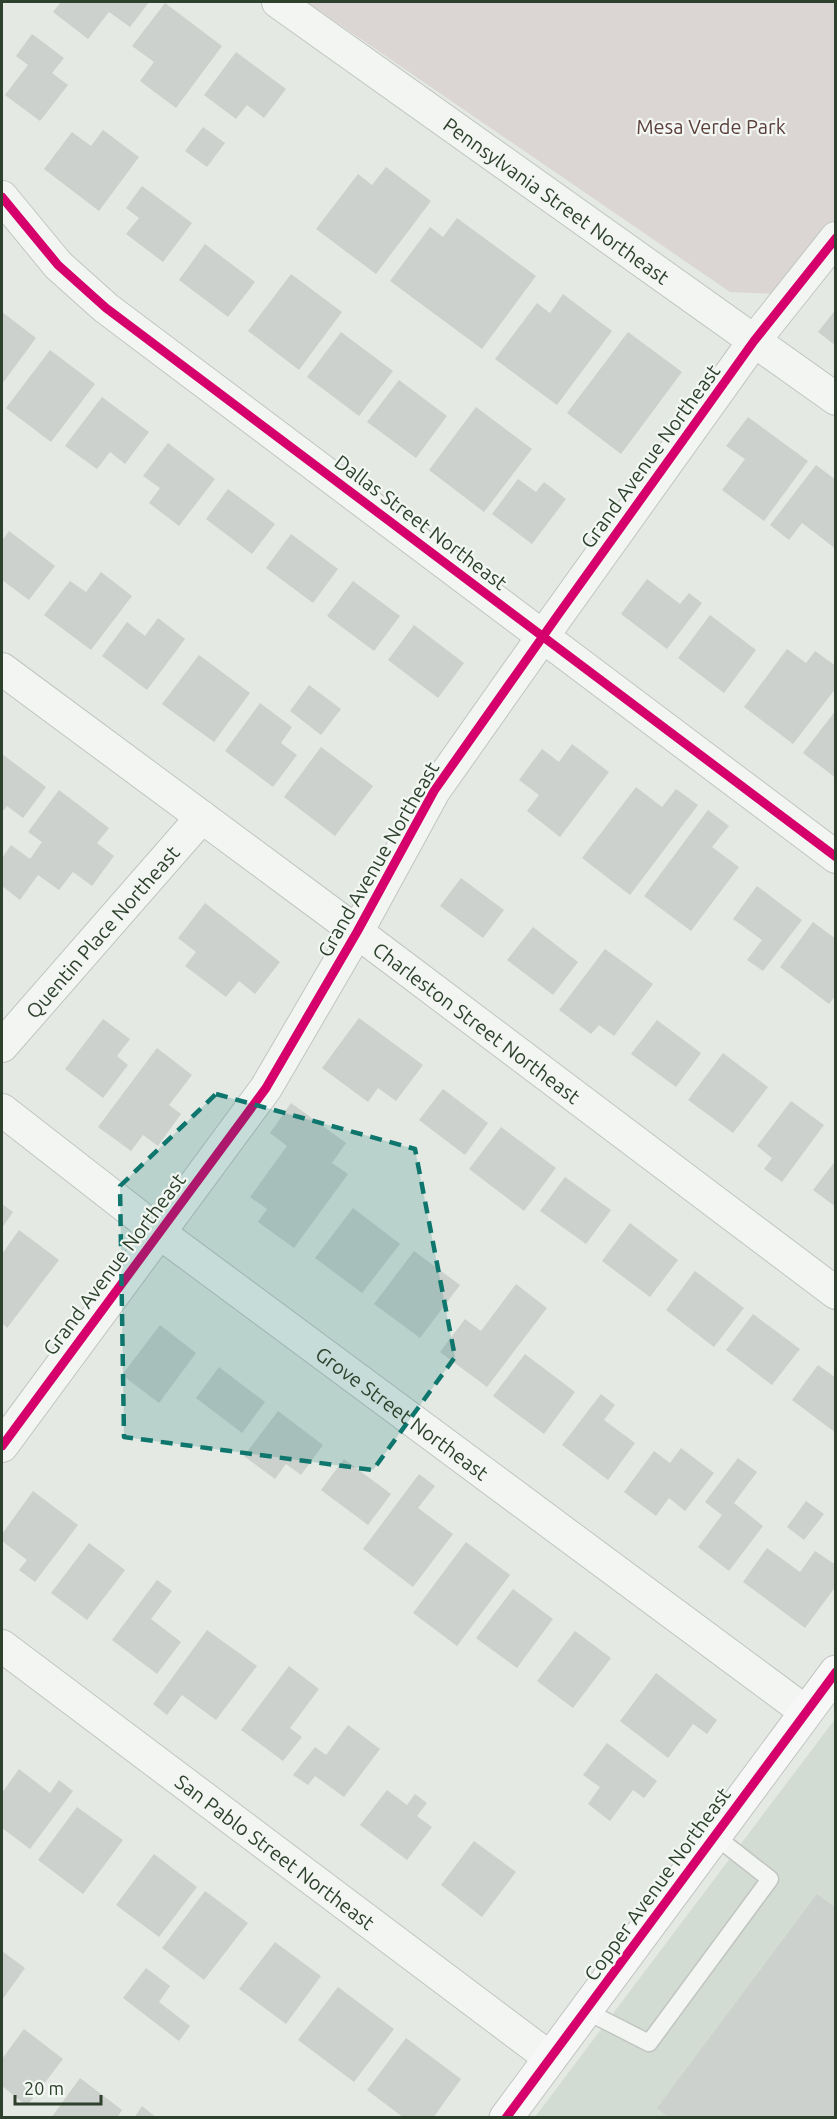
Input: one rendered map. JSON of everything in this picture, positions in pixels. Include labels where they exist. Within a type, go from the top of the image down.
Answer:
[{"type":"street","name":"Pennsylvania Street Northeast","points":[[278,2],[836,399]]},
{"type":"street","name":"Dallas Street Northeast","points":[[2,196],[58,265],[106,308],[836,857]]},
{"type":"street","name":"Grand Avenue Northeast","points":[[2,1446],[266,1088],[357,932],[434,791],[754,341],[836,238]]},
{"type":"street","name":"Charleston Street Northeast","points":[[2,669],[357,932],[836,1293]]},
{"type":"street","name":"Quentin Place Northeast","points":[[2,1046],[202,817]]},
{"type":"street","name":"Grove Street Northeast","points":[[2,1110],[160,1233],[806,1712]]},
{"type":"street","name":"San Pablo Street Northeast","points":[[2,1646],[550,2058]]},
{"type":"street","name":"Copper Avenue Northeast","points":[[506,2118],[836,1672]]},
{"type":"lane","points":[[586,2011],[649,2043],[770,1879],[715,1836]]},
{"type":"highlighted area","points":[[216,1094],[415,1149],[455,1357],[373,1470],[124,1437],[120,1186]]},
{"type":"shaded area","points":[[835,1719],[835,2117],[535,2117]]},
{"type":"green space","name":"Mesa Verde Park","points":[[307,2],[835,2],[835,220],[777,294],[730,292]]},
{"type":"building","points":[[61,2],[149,2],[130,27],[109,12],[88,39],[53,12]]},
{"type":"building","points":[[165,3],[222,46],[176,108],[140,81],[154,62],[132,46]]},
{"type":"building","points":[[32,34],[64,58],[52,73],[68,85],[40,121],[5,95],[28,65],[16,56]]},
{"type":"building","points":[[236,52],[286,89],[264,118],[247,105],[236,119],[204,95]]},
{"type":"building","points":[[203,127],[225,143],[207,167],[185,151]]},
{"type":"building","points":[[103,130],[139,157],[99,211],[44,169],[72,132],[91,146]]},
{"type":"building","points":[[386,167],[431,201],[376,274],[316,229],[358,174],[372,185]]},
{"type":"building","points":[[142,186],[192,223],[163,262],[126,234],[139,218],[126,208]]},
{"type":"building","points":[[457,218],[536,276],[482,349],[390,281],[430,227],[443,237]]},
{"type":"building","points":[[205,244],[255,282],[228,317],[179,280]]},
{"type":"building","points":[[291,274],[342,312],[299,370],[248,331]]},
{"type":"building","points":[[563,294],[612,331],[557,405],[495,359],[537,303],[550,313]]},
{"type":"building","points":[[836,309],[836,346],[818,332]]},
{"type":"building","points":[[2,312],[36,338],[2,384]]},
{"type":"building","points":[[341,332],[393,371],[359,416],[307,377]]},
{"type":"building","points":[[628,332],[682,372],[621,454],[567,413]]},
{"type":"building","points":[[50,350],[95,384],[51,442],[6,408]]},
{"type":"building","points":[[399,380],[447,416],[416,458],[367,422]]},
{"type":"building","points":[[102,397],[149,432],[125,464],[110,452],[97,469],[65,446]]},
{"type":"building","points":[[476,407],[532,449],[484,512],[429,470]]},
{"type":"building","points":[[748,417],[808,461],[764,521],[722,490],[745,459],[726,446]]},
{"type":"building","points":[[168,443],[215,479],[179,526],[149,503],[160,488],[143,476]]},
{"type":"building","points":[[816,465],[836,480],[836,549],[802,523],[789,540],[770,525]]},
{"type":"building","points":[[518,479],[536,492],[544,482],[566,499],[532,544],[492,514]]},
{"type":"building","points":[[228,489],[275,524],[252,554],[206,519]]},
{"type":"building","points":[[9,531],[55,566],[29,600],[2,580],[2,541]]},
{"type":"building","points":[[291,534],[338,569],[313,603],[266,568]]},
{"type":"building","points":[[101,572],[132,596],[91,650],[44,615],[70,581],[86,592]]},
{"type":"building","points":[[647,579],[680,604],[689,593],[702,603],[667,649],[621,614]]},
{"type":"building","points":[[353,581],[400,616],[374,651],[327,616]]},
{"type":"building","points":[[710,615],[756,650],[724,693],[678,658]]},
{"type":"building","points":[[158,618],[185,639],[147,690],[102,656],[127,622],[145,636]]},
{"type":"building","points":[[414,625],[464,663],[438,698],[388,660]]},
{"type":"building","points":[[787,649],[806,663],[815,651],[836,666],[836,688],[793,744],[744,707]]},
{"type":"building","points":[[199,655],[250,693],[214,742],[162,704]]},
{"type":"building","points":[[309,685],[341,709],[321,735],[290,711]]},
{"type":"building","points":[[260,703],[292,727],[281,743],[297,755],[273,787],[225,751]]},
{"type":"building","points":[[836,710],[836,778],[803,753]]},
{"type":"building","points":[[572,744],[609,772],[560,837],[527,811],[539,795],[519,780],[542,749],[559,762]]},
{"type":"building","points":[[321,747],[373,786],[335,836],[284,797]]},
{"type":"building","points":[[2,754],[46,787],[23,818],[7,806],[2,812]]},
{"type":"building","points":[[636,787],[662,807],[676,789],[698,805],[630,895],[582,858]]},
{"type":"building","points":[[59,790],[109,828],[97,843],[114,856],[92,886],[73,872],[59,890],[38,875],[20,900],[2,886],[2,858],[11,845],[30,859],[42,842],[28,832]]},
{"type":"building","points":[[708,810],[729,826],[712,847],[739,867],[691,931],[644,896]]},
{"type":"building","points":[[461,878],[504,910],[483,938],[440,906]]},
{"type":"building","points":[[757,886],[802,920],[763,971],[747,960],[762,940],[733,919]]},
{"type":"building","points":[[205,903],[280,962],[255,994],[239,981],[226,997],[185,966],[196,952],[178,938]]},
{"type":"building","points":[[813,922],[836,939],[836,995],[829,1004],[780,967]]},
{"type":"building","points":[[533,927],[578,962],[553,995],[507,960]]},
{"type":"building","points":[[605,949],[653,984],[614,1036],[599,1025],[591,1034],[559,1010]]},
{"type":"building","points":[[359,1018],[423,1065],[396,1101],[378,1088],[368,1102],[322,1068]]},
{"type":"building","points":[[103,1019],[130,1039],[117,1056],[128,1065],[103,1098],[65,1069]]},
{"type":"building","points":[[657,1020],[701,1053],[676,1087],[631,1054]]},
{"type":"building","points":[[157,1048],[192,1075],[169,1105],[181,1114],[158,1146],[143,1135],[131,1151],[98,1127]]},
{"type":"building","points":[[723,1053],[768,1087],[733,1133],[688,1100]]},
{"type":"building","points":[[443,1089],[488,1123],[465,1155],[419,1120]]},
{"type":"building","points":[[791,1101],[824,1125],[782,1182],[764,1169],[772,1158],[757,1146]]},
{"type":"building","points":[[291,1103],[346,1143],[332,1163],[348,1174],[294,1248],[258,1222],[267,1209],[250,1197],[287,1146],[270,1133]]},
{"type":"building","points":[[501,1127],[556,1168],[524,1211],[469,1169]]},
{"type":"building","points":[[836,1160],[836,1207],[813,1190]]},
{"type":"building","points":[[565,1177],[611,1210],[586,1244],[540,1211]]},
{"type":"building","points":[[2,1204],[13,1212],[2,1228]]},
{"type":"building","points":[[353,1208],[400,1244],[362,1293],[315,1258]]},
{"type":"building","points":[[630,1223],[678,1260],[650,1297],[602,1261]]},
{"type":"building","points":[[19,1230],[59,1260],[7,1328],[2,1323],[2,1254]]},
{"type":"building","points":[[414,1251],[460,1285],[420,1338],[374,1304]]},
{"type":"building","points":[[695,1271],[744,1308],[714,1347],[666,1310]]},
{"type":"building","points":[[516,1284],[547,1308],[487,1387],[440,1352],[465,1319],[481,1331]]},
{"type":"building","points":[[753,1314],[800,1349],[772,1385],[726,1350]]},
{"type":"building","points":[[160,1325],[196,1353],[159,1403],[122,1375]]},
{"type":"building","points":[[525,1354],[575,1392],[544,1434],[493,1396]]},
{"type":"building","points":[[818,1365],[836,1378],[836,1433],[792,1400]]},
{"type":"building","points":[[219,1367],[265,1402],[242,1433],[196,1398]]},
{"type":"building","points":[[601,1394],[615,1405],[604,1420],[635,1443],[608,1480],[562,1445]]},
{"type":"building","points":[[278,1411],[323,1445],[301,1475],[286,1464],[275,1479],[244,1456]]},
{"type":"building","points":[[681,1448],[714,1473],[685,1511],[669,1498],[656,1516],[624,1492],[654,1451],[670,1463]]},
{"type":"building","points":[[738,1458],[757,1472],[734,1503],[763,1526],[729,1571],[698,1547],[722,1515],[705,1502]]},
{"type":"building","points":[[344,1459],[391,1494],[368,1525],[321,1490]]},
{"type":"building","points":[[419,1474],[435,1486],[418,1508],[453,1534],[413,1587],[363,1549]]},
{"type":"building","points":[[33,1491],[78,1525],[35,1582],[19,1570],[27,1560],[2,1541],[2,1534]]},
{"type":"building","points":[[806,1501],[824,1514],[804,1540],[787,1527]]},
{"type":"building","points":[[466,1542],[510,1575],[457,1646],[413,1613]]},
{"type":"building","points":[[89,1543],[125,1570],[87,1620],[51,1593]]},
{"type":"building","points":[[767,1548],[800,1572],[815,1551],[836,1565],[836,1586],[805,1628],[743,1582]]},
{"type":"building","points":[[157,1580],[172,1591],[151,1619],[181,1642],[157,1674],[112,1640]]},
{"type":"building","points":[[513,1589],[553,1619],[517,1668],[476,1638]]},
{"type":"building","points":[[207,1630],[257,1666],[216,1720],[182,1695],[167,1715],[153,1704]]},
{"type":"building","points":[[575,1631],[611,1658],[573,1708],[537,1681]]},
{"type":"building","points":[[289,1666],[319,1689],[290,1728],[302,1737],[283,1761],[241,1730]]},
{"type":"building","points":[[656,1673],[717,1720],[707,1734],[693,1724],[668,1758],[620,1721]]},
{"type":"building","points":[[348,1725],[380,1749],[344,1797],[315,1776],[308,1785],[293,1775],[315,1747],[326,1755]]},
{"type":"building","points":[[607,1743],[657,1781],[644,1798],[633,1790],[610,1821],[588,1804],[600,1787],[583,1775]]},
{"type":"building","points":[[19,1769],[50,1793],[59,1780],[73,1791],[30,1849],[2,1828],[2,1793]]},
{"type":"building","points":[[387,1790],[407,1805],[415,1794],[427,1803],[417,1816],[432,1827],[407,1860],[360,1825]]},
{"type":"building","points":[[77,1807],[123,1840],[83,1894],[38,1860]]},
{"type":"building","points":[[474,1841],[516,1872],[482,1917],[441,1885]]},
{"type":"building","points":[[154,1854],[197,1887],[159,1937],[116,1905]]},
{"type":"building","points":[[205,1891],[248,1923],[204,1980],[162,1948]]},
{"type":"building","points":[[817,1894],[836,1908],[836,2118],[669,2118],[657,2108]]},
{"type":"building","points":[[275,1942],[321,1976],[286,2024],[239,1989]]},
{"type":"building","points":[[2,1951],[25,1968],[2,2000]]},
{"type":"building","points":[[146,1968],[170,1986],[159,2002],[190,2026],[179,2041],[123,1998]]},
{"type":"building","points":[[338,1987],[394,2029],[354,2082],[298,2040]]},
{"type":"building","points":[[24,2029],[63,2059],[27,2106],[2,2086],[2,2059]]},
{"type":"building","points":[[406,2038],[461,2079],[433,2118],[404,2118],[367,2090]]},
{"type":"building","points":[[80,2078],[122,2110],[117,2118],[51,2118]]},
{"type":"building","points":[[142,2106],[157,2118],[134,2118]]},
{"type":"cycle path","points":[[2,197],[58,265],[106,308],[836,857]]},
{"type":"cycle path","points":[[2,1446],[266,1088],[357,932],[434,791],[754,341],[836,238]]},
{"type":"cycle path","points":[[506,2118],[836,1672]]}]
